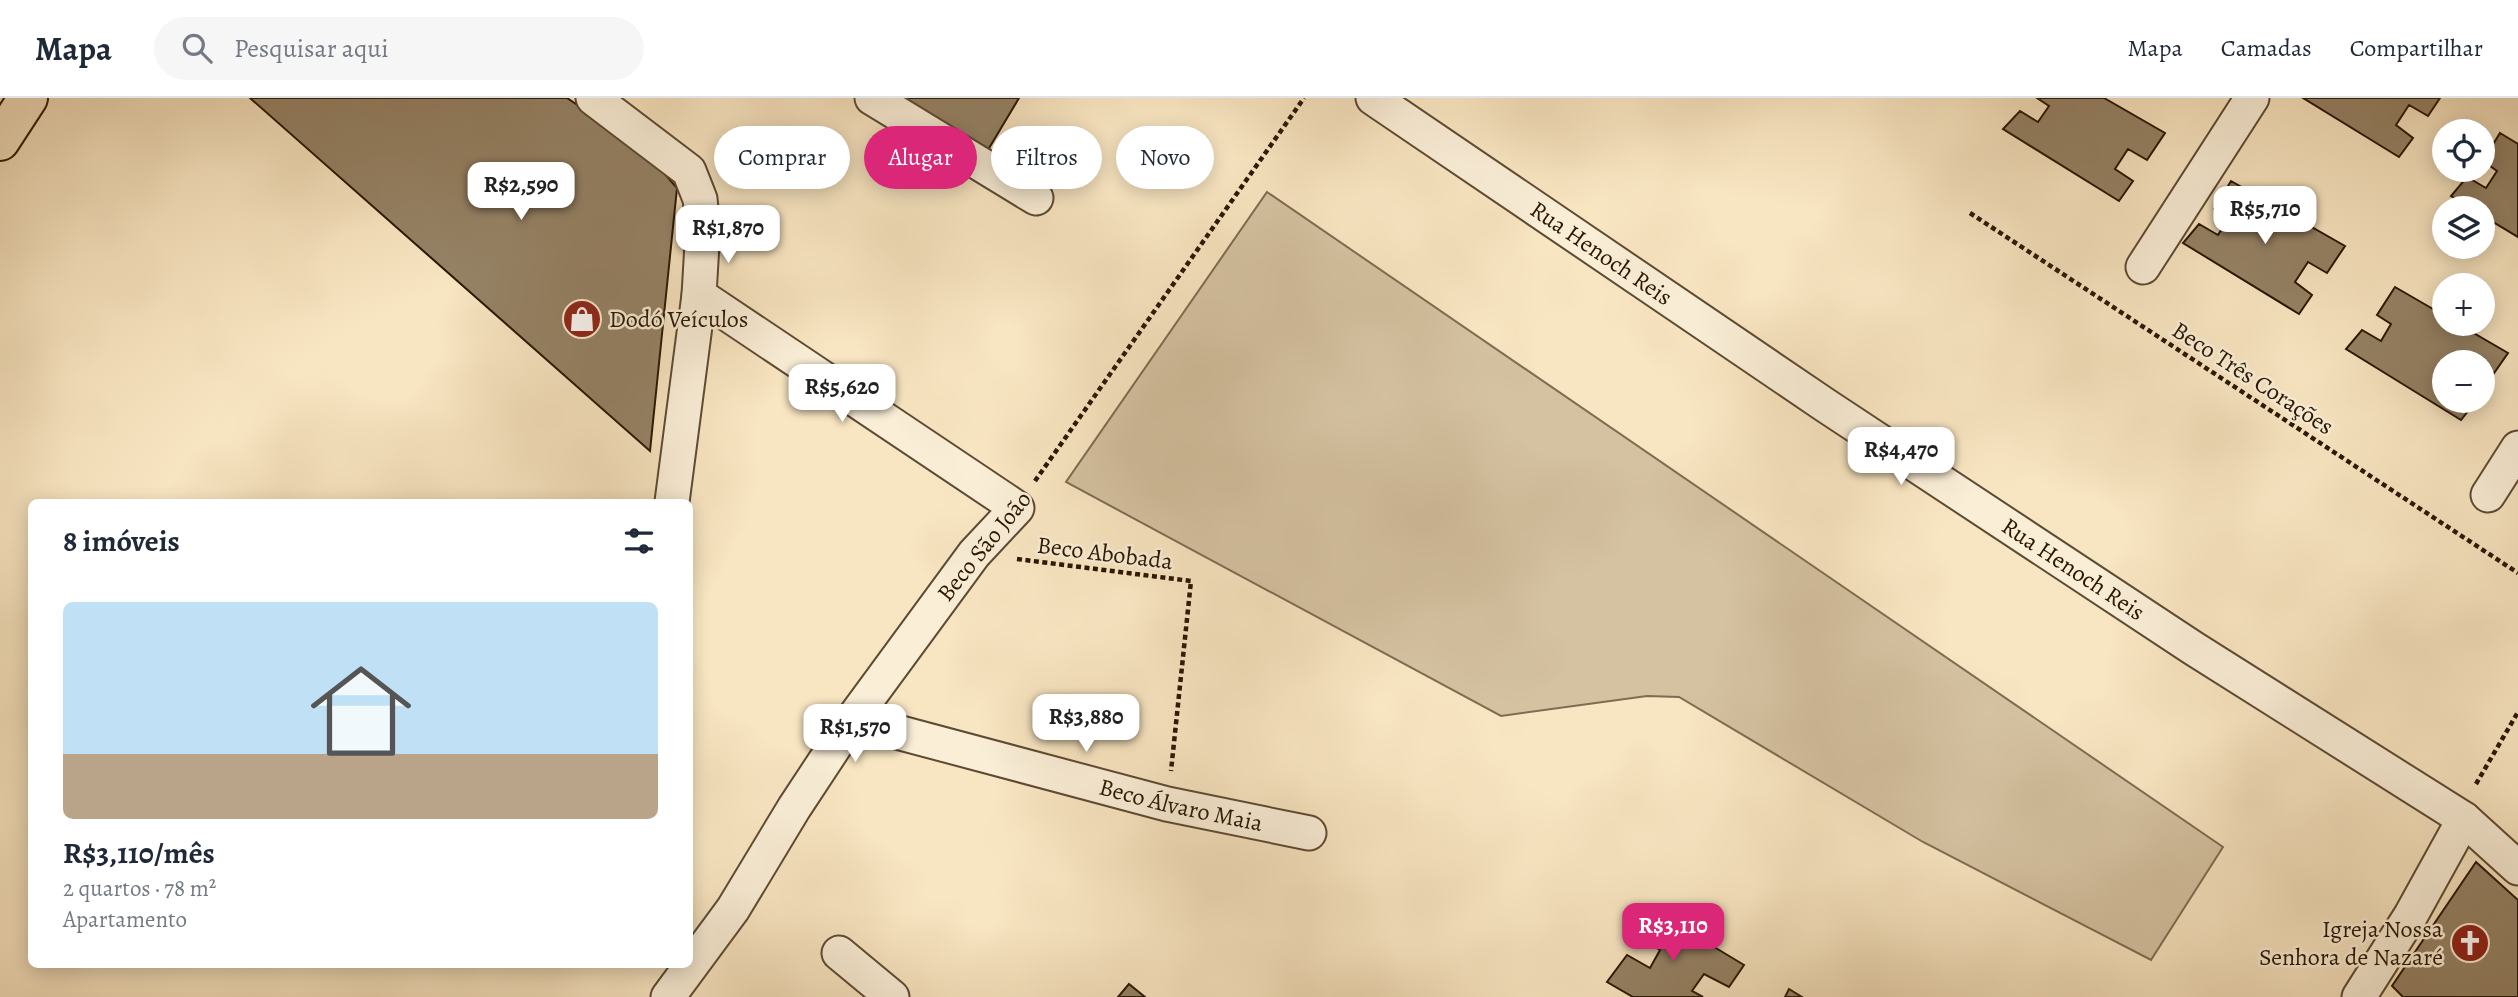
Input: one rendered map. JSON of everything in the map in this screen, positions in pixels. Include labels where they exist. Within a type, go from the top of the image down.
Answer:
[{"type":"highway","points":[[0,141],[27,98]]},
{"type":"street","points":[[593,98],[689,171],[700,199],[703,227],[699,295],[672,499]]},
{"type":"street","points":[[872,98],[1036,198]]},
{"type":"street","name":"Rua Henoch Reis","points":[[1374,98],[1848,420],[2193,648],[2461,817],[2518,868]]},
{"type":"street","points":[[2143,267],[2252,98]]},
{"type":"street","points":[[699,295],[1017,508]]},
{"type":"street","points":[[2488,495],[2518,448]]},
{"type":"street","name":"Beco São João","points":[[693,961],[733,909],[794,808],[852,720],[974,554],[1017,508]]},
{"type":"street","name":"Beco Álvaro Maia","points":[[852,720],[1167,804],[1309,833]]},
{"type":"street","points":[[2359,997],[2411,915],[2461,817]]},
{"type":"street","points":[[839,953],[892,997]]},
{"type":"street","points":[[660,968],[665,997]]},
{"type":"street","name":"Beco São João","points":[[665,997],[687,968]]},
{"type":"path","name":"Beco São João","points":[[1017,508],[1304,98]]},
{"type":"path","name":"Beco Três Corações","points":[[1970,213],[2518,573]]},
{"type":"path","name":"Beco Abobada","points":[[974,554],[1191,581],[1167,804]]},
{"type":"path","points":[[2461,817],[2518,712]]},
{"type":"shaded area","points":[[1267,192],[2223,847],[2151,960],[1923,842],[1679,697],[1647,696],[1501,716],[1066,482]]},
{"type":"building","name":"Dodó Veículos","points":[[250,98],[567,98],[644,150],[677,188],[650,451]]},
{"type":"building","points":[[889,98],[1019,98],[1002,126],[991,126],[991,145],[985,155],[977,150],[977,126],[936,126]]},
{"type":"building","points":[[2037,98],[2104,98],[2165,133],[2147,160],[2128,149],[2115,169],[2133,181],[2119,201],[2003,129],[2020,111],[2038,122],[2049,106]]},
{"type":"building","points":[[2303,98],[2440,98],[2428,116],[2409,105],[2396,125],[2413,138],[2399,157]]},
{"type":"building","points":[[2500,133],[2518,144],[2518,237],[2495,223],[2495,196],[2451,196],[2463,182],[2476,182],[2486,188],[2490,182],[2495,182],[2495,141]]},
{"type":"building","points":[[2231,181],[2345,246],[2327,273],[2308,262],[2295,282],[2312,295],[2299,314],[2183,243],[2199,224],[2218,235],[2228,219],[2214,209]]},
{"type":"building","points":[[2395,287],[2432,308],[2432,336],[2479,336],[2508,353],[2495,372],[2495,350],[2432,350],[2432,402],[2346,349],[2362,330],[2381,341],[2391,324],[2377,315]]},
{"type":"building","points":[[2450,413],[2467,413],[2461,420]]},
{"type":"building","name":"Igreja Nossa Senhora de Nazaré","points":[[2476,862],[2518,900],[2518,997],[2403,997],[2392,986]]},
{"type":"building","points":[[1651,909],[1744,965],[1729,987],[1704,974],[1692,991],[1703,997],[1633,997],[1607,982],[1627,955],[1650,968],[1660,950],[1638,937]]},
{"type":"building","points":[[1129,984],[1145,997],[1118,997]]},
{"type":"building","points":[[1789,989],[1802,997],[1785,997]]},
{"type":"place","name":"Dodó Veículos","points":[[582,319]]},
{"type":"place","name":"Igreja Nossa Senhora de Nazaré","points":[[2470,943]]}]
